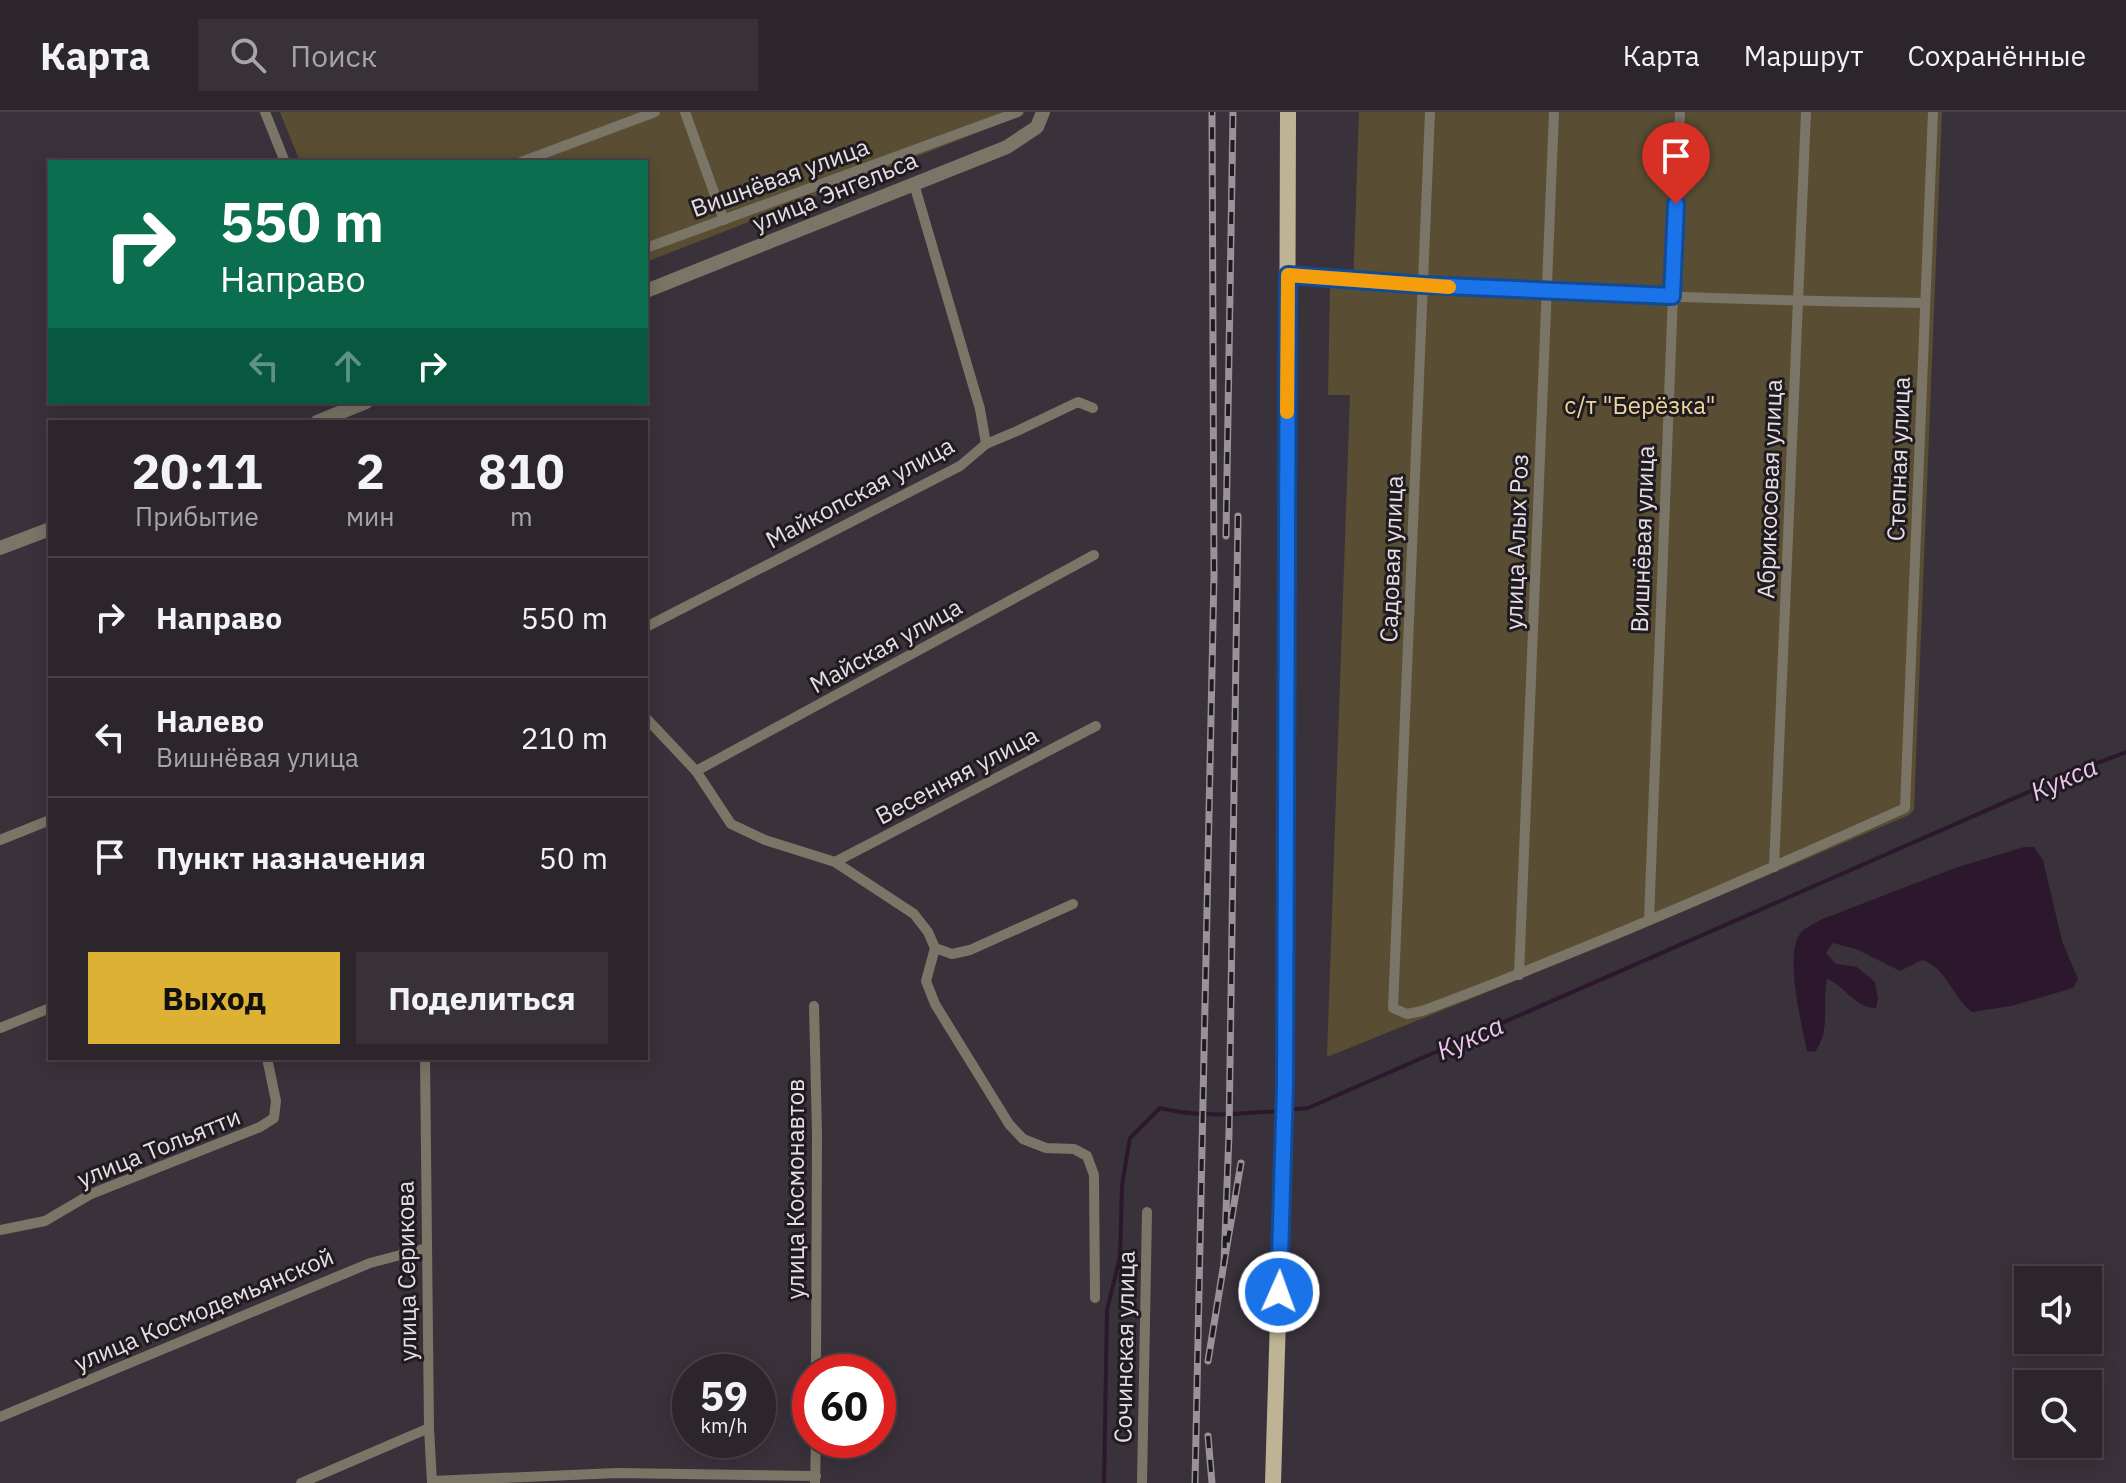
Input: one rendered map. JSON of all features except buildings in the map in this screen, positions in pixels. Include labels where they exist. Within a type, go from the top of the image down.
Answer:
[{"type":"main road","points":[[1273,1483],[1285,1086],[1288,112]]},
{"type":"street","points":[[265,112],[284,160]]},
{"type":"street","points":[[526,160],[655,112]]},
{"type":"street","points":[[685,112],[724,220]]},
{"type":"street","name":"Вишнёвая улица","points":[[648,247],[1018,112]]},
{"type":"street","name":"улица Энгельса","points":[[648,290],[1007,147],[1037,127],[1043,112]]},
{"type":"street","name":"Садовая улица","points":[[1430,112],[1393,1008],[1407,1014],[1422,1011],[1519,975]]},
{"type":"street","name":"улица Алых Роз","points":[[1519,975],[1554,112]]},
{"type":"street","name":"Вишнёвая улица","points":[[1649,920],[1680,112]]},
{"type":"street","name":"Абрикосовая улица","points":[[1774,867],[1806,112]]},
{"type":"street","name":"Степная улица","points":[[1774,867],[1905,808],[1933,112]]},
{"type":"street","points":[[914,184],[980,409],[986,444]]},
{"type":"street","points":[[1288,275],[1548,291],[1925,303]]},
{"type":"street","name":"Майкопская улица","points":[[648,626],[960,466],[986,444],[1078,402],[1093,408]]},
{"type":"street","points":[[322,420],[361,404]]},
{"type":"street","points":[[0,548],[48,530]]},
{"type":"street","name":"Майская улица","points":[[696,771],[1094,555]]},
{"type":"street","points":[[648,720],[696,771],[731,824],[765,840],[835,862],[914,914],[928,932],[935,948],[952,954],[970,950],[1073,904]]},
{"type":"street","name":"Весенняя улица","points":[[835,862],[1096,726]]},
{"type":"street","points":[[0,840],[48,821]]},
{"type":"street","points":[[1519,975],[1774,867]]},
{"type":"street","name":"Сочинская улица","points":[[935,948],[926,981],[935,1004],[1009,1124],[1023,1139],[1046,1148],[1074,1149],[1087,1156],[1094,1175],[1095,1298]]},
{"type":"street","name":"улица Космонавтов","points":[[814,1006],[816,1354]]},
{"type":"street","points":[[0,1028],[48,1009]]},
{"type":"street","name":"улица Тольятти","points":[[0,1230],[45,1221],[91,1194],[260,1127],[274,1118],[276,1101],[267,1060]]},
{"type":"street","name":"улица Серикова","points":[[425,1060],[432,1482]]},
{"type":"street","name":"Сочинская улица","points":[[1142,1483],[1147,1212]]},
{"type":"street","name":"улица Космодемьянской","points":[[0,1417],[370,1263],[427,1248]]},
{"type":"street","points":[[301,1483],[429,1428]]},
{"type":"street","points":[[432,1482],[617,1473],[816,1480],[816,1458]]},
{"type":"green space","points":[[280,112],[1025,112],[648,261],[648,160],[299,160]]},
{"type":"green space","name":"с/т \"Берёзка\"","points":[[1359,112],[1942,112],[1914,810],[1909,815],[1619,939],[1327,1057],[1350,395],[1328,395],[1330,287],[1353,288]]},
{"type":"shaded area","points":[[2024,847],[2034,847],[2043,860],[2062,941],[2078,979],[2073,988],[2011,1006],[1972,1012],[1937,969],[1922,960],[1900,971],[1856,949],[1833,943],[1826,953],[1836,964],[1857,967],[1875,982],[1876,1008],[1856,1001],[1827,979],[1823,1035],[1815,1052],[1807,1051],[1794,974],[1796,944],[1802,932],[1820,920],[1955,868]]},
{"type":"waterway","name":"Кукса","points":[[1287,1110],[1308,1108],[2074,772],[2126,752]]},
{"type":"waterway","name":"Кукса","points":[[1104,1483],[1107,1310],[1120,1257],[1122,1185],[1130,1138],[1160,1108],[1205,1114],[1279,1111]]},
{"type":"railway","points":[[1195,1483],[1214,575],[1212,112]]},
{"type":"railway","points":[[1226,536],[1233,112]]},
{"type":"railway","points":[[1238,516],[1229,1134],[1224,1263],[1241,1163]]},
{"type":"railway","points":[[1208,1361],[1224,1263]]},
{"type":"railway","points":[[1208,1436],[1212,1483]]},
{"type":"slow traffic","points":[[1287,412],[1288,275],[1449,287]]},
{"type":"route","points":[[1279,1292],[1285,1086],[1288,275],[1424,285],[1672,296],[1676,204]]}]
